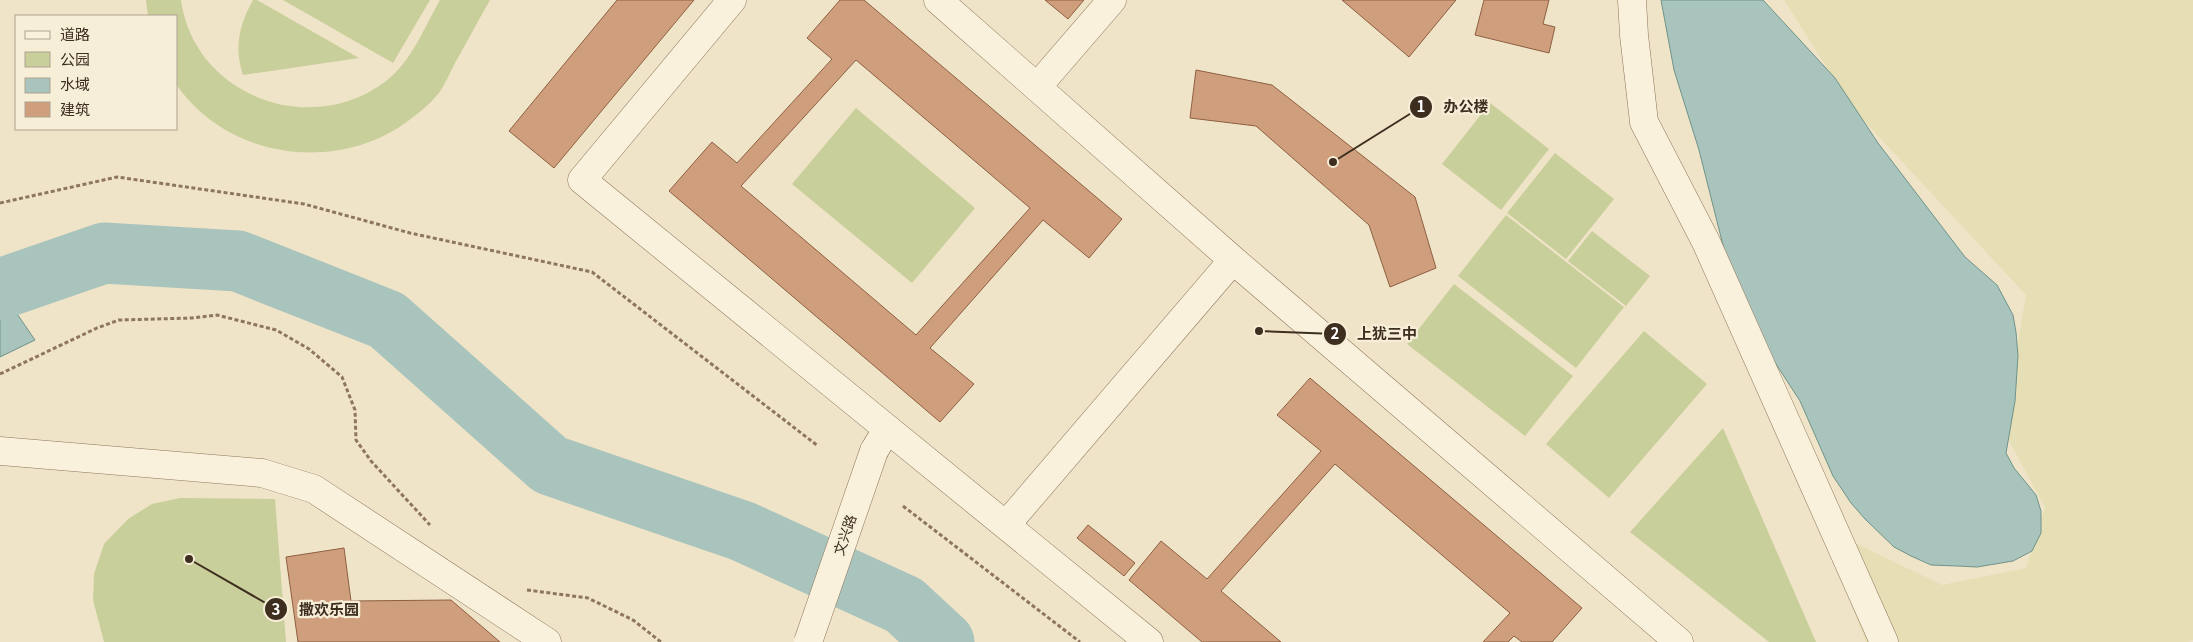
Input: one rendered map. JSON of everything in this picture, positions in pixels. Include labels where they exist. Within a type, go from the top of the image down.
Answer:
[{"type":"street","points":[[732,0],[582,180],[880,440],[1006,525],[1149,642]]},
{"type":"street","points":[[938,0],[1233,260],[1679,642]]},
{"type":"street","points":[[1037,87],[1112,0]]},
{"type":"street","points":[[1632,0],[1644,122],[1706,242],[1884,642]]},
{"type":"street","points":[[1006,525],[1233,260]]},
{"type":"street","name":"文兴路","points":[[808,642],[880,440]]},
{"type":"street","points":[[0,451],[262,473],[314,490],[547,642]]},
{"type":"path","points":[[0,203],[117,177],[304,204],[410,233],[592,272],[818,446]]},
{"type":"path","points":[[0,374],[97,328],[119,320],[192,318],[217,315],[276,330],[308,349],[342,377],[355,410],[356,440],[371,461],[434,529]]},
{"type":"path","points":[[903,506],[1080,642]]},
{"type":"path","points":[[524,590],[588,598],[633,620],[661,642]]},
{"type":"shaded area","points":[[1784,0],[2193,0],[2193,640],[2187,642],[1866,642],[1820,526],[1942,585],[2026,568],[2045,508],[2003,429],[2026,295],[1853,109]]},
{"type":"green space","points":[[146,0],[181,0],[190,33],[208,61],[232,83],[260,98],[292,106],[324,106],[356,98],[386,81],[395,73],[410,54],[440,0],[490,0],[441,90],[424,108],[408,121],[380,138],[349,148],[317,152],[284,150],[253,143],[224,129],[198,109],[178,86],[178,15],[148,15]]},
{"type":"green space","points":[[253,0],[257,0],[359,58],[243,75],[240,65],[239,37],[244,18]]},
{"type":"green space","points":[[283,0],[430,0],[393,63]]},
{"type":"green space","points":[[1490,103],[1549,149],[1501,210],[1442,164]]},
{"type":"green space","points":[[856,108],[975,208],[912,283],[792,184]]},
{"type":"green space","points":[[1555,153],[1614,199],[1566,259],[1507,213]]},
{"type":"green space","points":[[1506,215],[1624,307],[1576,368],[1458,276]]},
{"type":"green space","points":[[1592,231],[1650,276],[1626,306],[1568,261]]},
{"type":"green space","points":[[1454,284],[1573,376],[1525,436],[1407,344]]},
{"type":"green space","points":[[1644,331],[1707,384],[1609,498],[1546,444]]},
{"type":"green space","points":[[1723,428],[1816,642],[1769,642],[1630,532]]},
{"type":"green space","points":[[180,498],[275,499],[286,642],[104,642],[93,600],[94,574],[104,544],[128,519],[152,504]]},
{"type":"water","points":[[1661,0],[1763,0],[1835,78],[1878,143],[1965,257],[1997,285],[2013,315],[2018,356],[2015,401],[2006,453],[2014,468],[2036,495],[2041,511],[2041,533],[2032,551],[2013,561],[1977,567],[1931,565],[1894,547],[1851,503],[1833,476],[1800,401],[1763,344],[1727,261],[1699,150],[1674,70]]},
{"type":"water","points":[[0,289],[35,340],[0,357]]},
{"type":"building","points":[[617,0],[694,0],[554,168],[509,131]]},
{"type":"building","points":[[840,0],[864,0],[1122,219],[1089,258],[1043,220],[930,348],[974,384],[940,422],[669,191],[712,142],[737,163],[832,59],[807,38]],"holes":[[[856,60],[1030,208],[916,335],[741,186]]]},
{"type":"building","points":[[1045,0],[1084,0],[1068,19]]},
{"type":"building","points":[[1342,0],[1456,0],[1409,57]]},
{"type":"building","points":[[1484,0],[1549,0],[1543,24],[1555,27],[1549,53],[1475,35]]},
{"type":"building","points":[[1196,70],[1272,85],[1415,197],[1436,268],[1390,287],[1369,225],[1256,126],[1190,118]]},
{"type":"building","points":[[1310,378],[1582,608],[1552,642],[1522,642],[1514,636],[1508,642],[1483,642],[1510,613],[1335,464],[1221,591],[1281,642],[1202,642],[1129,580],[1161,541],[1207,579],[1321,451],[1277,415]]},
{"type":"building","points":[[1088,525],[1135,563],[1124,576],[1077,538]]},
{"type":"building","points":[[344,548],[351,601],[451,600],[500,642],[298,642],[286,557]]},
{"type":"waterway","points":[[0,289],[104,253],[238,261],[387,320],[550,465],[742,531],[904,605],[944,642]]},
{"type":"place","name":"办公楼","points":[[1333,162]]},
{"type":"place","name":"上犹三中","points":[[1259,331]]},
{"type":"place","name":"撒欢乐园","points":[[189,559]]}]
